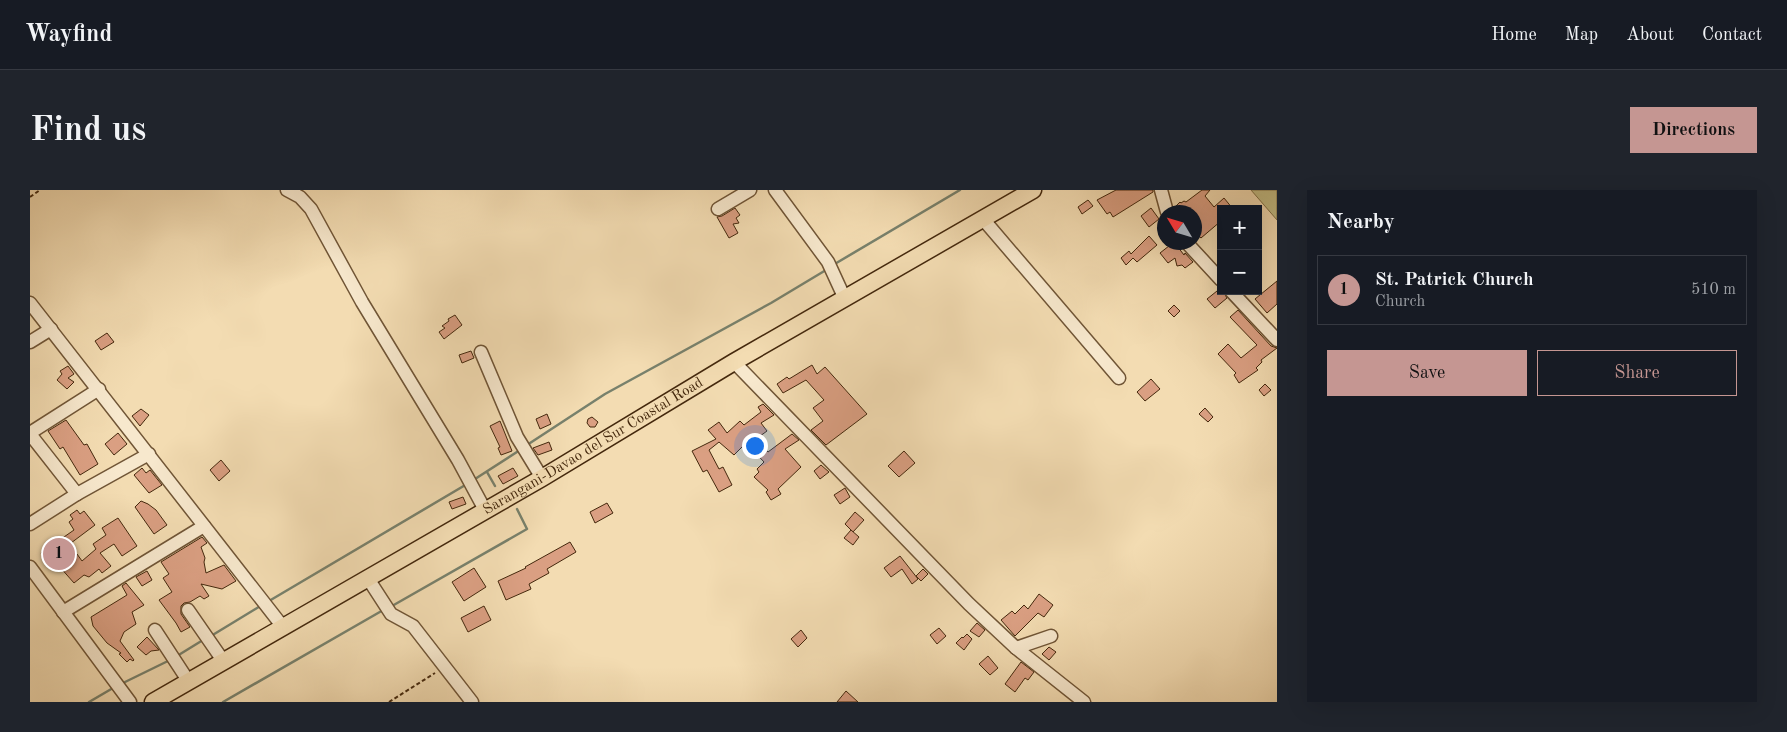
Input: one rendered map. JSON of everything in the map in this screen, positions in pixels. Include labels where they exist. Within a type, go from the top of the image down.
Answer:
[{"type":"main road","name":"Sarangani-Davao del Sur Coastal Road","points":[[153,702],[367,577],[542,478],[734,362],[1033,190]]},
{"type":"street","points":[[287,190],[300,198],[312,210],[362,302],[458,460],[485,510]]},
{"type":"street","points":[[718,208],[750,190]]},
{"type":"street","points":[[775,190],[828,262],[845,299]]},
{"type":"street","points":[[1161,190],[1165,205]]},
{"type":"street","points":[[983,219],[1119,378]]},
{"type":"street","points":[[1193,250],[1217,276]]},
{"type":"street","points":[[1235,295],[1277,340]]},
{"type":"street","points":[[30,303],[283,627]]},
{"type":"street","points":[[30,342],[51,329]]},
{"type":"street","points":[[481,352],[517,437],[542,478]]},
{"type":"street","points":[[734,362],[970,604],[1016,648],[1084,702]]},
{"type":"street","points":[[77,494],[30,434],[99,389]]},
{"type":"street","points":[[30,524],[77,494],[148,454]]},
{"type":"street","points":[[63,612],[204,526]]},
{"type":"street","points":[[30,567],[130,702]]},
{"type":"street","points":[[367,577],[391,614],[413,626],[472,702]]},
{"type":"street","points":[[188,610],[224,662]]},
{"type":"street","points":[[154,630],[189,682]]},
{"type":"street","points":[[1016,648],[1051,636]]},
{"type":"path","points":[[30,196],[40,190]]},
{"type":"path","points":[[389,702],[445,667]]},
{"type":"shaded area","points":[[1251,190],[1277,190],[1277,220]]},
{"type":"building","points":[[1116,190],[1153,190],[1153,192],[1113,217],[1110,212],[1107,214],[1097,200]]},
{"type":"building","points":[[1202,190],[1210,190],[1205,196],[1214,207],[1224,198],[1230,205],[1217,205],[1217,224],[1202,237],[1202,205],[1177,205],[1180,202],[1186,202]]},
{"type":"building","points":[[1088,200],[1093,206],[1082,214],[1078,207]]},
{"type":"building","points":[[735,208],[740,215],[736,218],[739,223],[733,224],[738,233],[729,238],[717,217]]},
{"type":"building","points":[[1151,208],[1157,216],[1157,221],[1149,227],[1141,216]]},
{"type":"building","points":[[1149,236],[1157,245],[1137,262],[1133,258],[1126,265],[1121,258],[1129,251],[1131,254]]},
{"type":"building","points":[[1164,250],[1180,250],[1193,262],[1185,268],[1182,265],[1177,266],[1175,258],[1168,263],[1160,253]]},
{"type":"building","points":[[1277,281],[1277,304],[1267,313],[1255,299]]},
{"type":"building","points":[[1217,291],[1217,295],[1225,295],[1227,298],[1215,308],[1207,299]]},
{"type":"building","points":[[1174,305],[1180,311],[1174,317],[1168,311]]},
{"type":"building","points":[[1238,310],[1271,346],[1277,348],[1261,360],[1262,362],[1256,368],[1258,370],[1239,383],[1234,375],[1236,373],[1218,354],[1228,344],[1241,358],[1257,345],[1230,317]]},
{"type":"building","points":[[455,315],[462,325],[444,339],[439,332],[445,328],[442,326],[449,321],[448,319]]},
{"type":"building","points":[[107,333],[114,342],[101,350],[95,341]]},
{"type":"building","points":[[471,351],[474,358],[462,363],[459,355]]},
{"type":"building","points":[[812,365],[817,374],[825,367],[867,414],[826,445],[811,430],[823,421],[813,408],[824,400],[806,380],[783,393],[777,384]]},
{"type":"building","points":[[68,366],[74,374],[68,378],[74,382],[67,389],[57,380],[62,374],[60,371]]},
{"type":"building","points":[[1151,379],[1160,389],[1145,401],[1137,392]]},
{"type":"building","points":[[1265,384],[1271,390],[1264,396],[1259,390]]},
{"type":"building","points":[[763,404],[774,415],[761,423],[767,431],[756,439],[768,452],[792,434],[799,440],[785,449],[801,467],[778,489],[781,494],[771,500],[766,492],[768,490],[754,477],[759,472],[757,469],[764,462],[746,443],[734,455],[719,442],[709,450],[719,469],[723,467],[732,485],[719,492],[707,470],[703,472],[692,451],[716,439],[708,430],[719,422],[727,433],[740,421],[744,425],[761,412],[758,407]]},
{"type":"building","points":[[1205,408],[1213,417],[1208,422],[1199,414]]},
{"type":"building","points":[[141,409],[149,415],[140,426],[132,416]]},
{"type":"building","points":[[547,414],[551,424],[540,429],[536,419]]},
{"type":"building","points":[[592,417],[598,422],[595,427],[590,427],[587,423],[588,419]]},
{"type":"building","points":[[66,420],[84,445],[87,444],[98,464],[80,475],[63,447],[60,449],[48,431]]},
{"type":"building","points":[[500,421],[512,451],[501,455],[498,448],[500,447],[490,426]]},
{"type":"building","points":[[118,433],[127,444],[114,455],[105,444]]},
{"type":"building","points":[[549,442],[552,450],[538,455],[533,448]]},
{"type":"building","points":[[904,451],[915,463],[899,477],[888,466]]},
{"type":"building","points":[[221,460],[230,471],[219,481],[210,470]]},
{"type":"building","points":[[821,465],[829,472],[820,479],[814,471]]},
{"type":"building","points":[[142,468],[146,473],[150,470],[162,485],[149,493],[134,475]]},
{"type":"building","points":[[513,468],[518,476],[503,484],[498,476]]},
{"type":"building","points":[[845,488],[850,497],[840,504],[834,495]]},
{"type":"building","points":[[463,497],[466,504],[452,509],[449,502]]},
{"type":"building","points":[[141,501],[156,510],[167,525],[154,534],[135,507]]},
{"type":"building","points":[[607,503],[613,513],[595,523],[590,512]]},
{"type":"building","points":[[77,510],[80,514],[84,511],[95,525],[47,561],[41,553],[74,530],[69,522],[73,519],[70,515]]},
{"type":"building","points":[[855,512],[864,520],[853,532],[845,524]]},
{"type":"building","points":[[118,518],[137,546],[122,556],[114,544],[100,553],[111,566],[102,573],[99,569],[89,577],[84,575],[74,583],[59,566],[77,554],[82,561],[96,549],[93,544],[106,535],[102,528]]},
{"type":"building","points":[[851,530],[859,537],[853,545],[844,538]]},
{"type":"building","points":[[202,537],[207,543],[201,547],[205,558],[206,573],[224,565],[236,581],[222,589],[201,584],[209,596],[204,599],[200,596],[181,606],[181,614],[190,627],[181,632],[159,600],[172,592],[163,578],[169,574],[161,562]]},
{"type":"building","points":[[570,542],[576,552],[547,569],[549,573],[529,584],[531,589],[506,600],[498,581],[526,568]]},
{"type":"building","points":[[900,556],[918,579],[912,584],[902,569],[891,577],[884,568]]},
{"type":"building","points":[[474,568],[486,587],[464,601],[452,582]]},
{"type":"building","points":[[923,569],[928,574],[921,581],[916,576]]},
{"type":"building","points":[[147,571],[152,580],[142,586],[136,577]]},
{"type":"building","points":[[126,583],[144,605],[132,612],[136,624],[124,632],[120,641],[134,660],[130,659],[127,662],[119,654],[121,653],[107,643],[93,626],[91,617],[127,595],[122,586]]},
{"type":"building","points":[[1039,594],[1053,605],[1044,617],[1038,613],[1015,636],[1001,620],[1012,611],[1015,614],[1024,605],[1028,609]]},
{"type":"building","points":[[484,606],[491,620],[468,632],[461,618]]},
{"type":"building","points":[[977,623],[985,630],[979,637],[970,631]]},
{"type":"building","points":[[939,628],[946,636],[937,644],[930,635]]},
{"type":"building","points":[[801,630],[807,638],[798,647],[791,639]]},
{"type":"building","points":[[967,634],[972,639],[964,650],[956,643]]},
{"type":"building","points":[[147,637],[159,650],[151,651],[146,655],[137,647]]},
{"type":"building","points":[[1049,647],[1056,652],[1049,660],[1042,654]]},
{"type":"building","points":[[988,656],[998,668],[990,675],[979,664]]},
{"type":"building","points":[[1021,662],[1034,672],[1028,680],[1025,678],[1015,692],[1005,684]]},
{"type":"building","points":[[846,691],[858,702],[837,702]]},
{"type":"waterway","points":[[833,265],[960,190]]},
{"type":"waterway","points":[[527,445],[605,394],[771,303],[826,270]]},
{"type":"waterway","points":[[475,479],[520,450]]},
{"type":"waterway","points":[[487,472],[495,486]]},
{"type":"waterway","points":[[269,601],[467,484]]},
{"type":"waterway","points":[[392,606],[527,529],[517,509]]},
{"type":"waterway","points":[[211,636],[262,605]]},
{"type":"waterway","points":[[223,702],[385,609]]},
{"type":"waterway","points":[[177,656],[203,640]]},
{"type":"waterway","points":[[123,683],[170,660]]},
{"type":"waterway","points":[[89,702],[113,688]]},
{"type":"place","name":"St. Patrick Church","points":[[59,554]]}]
